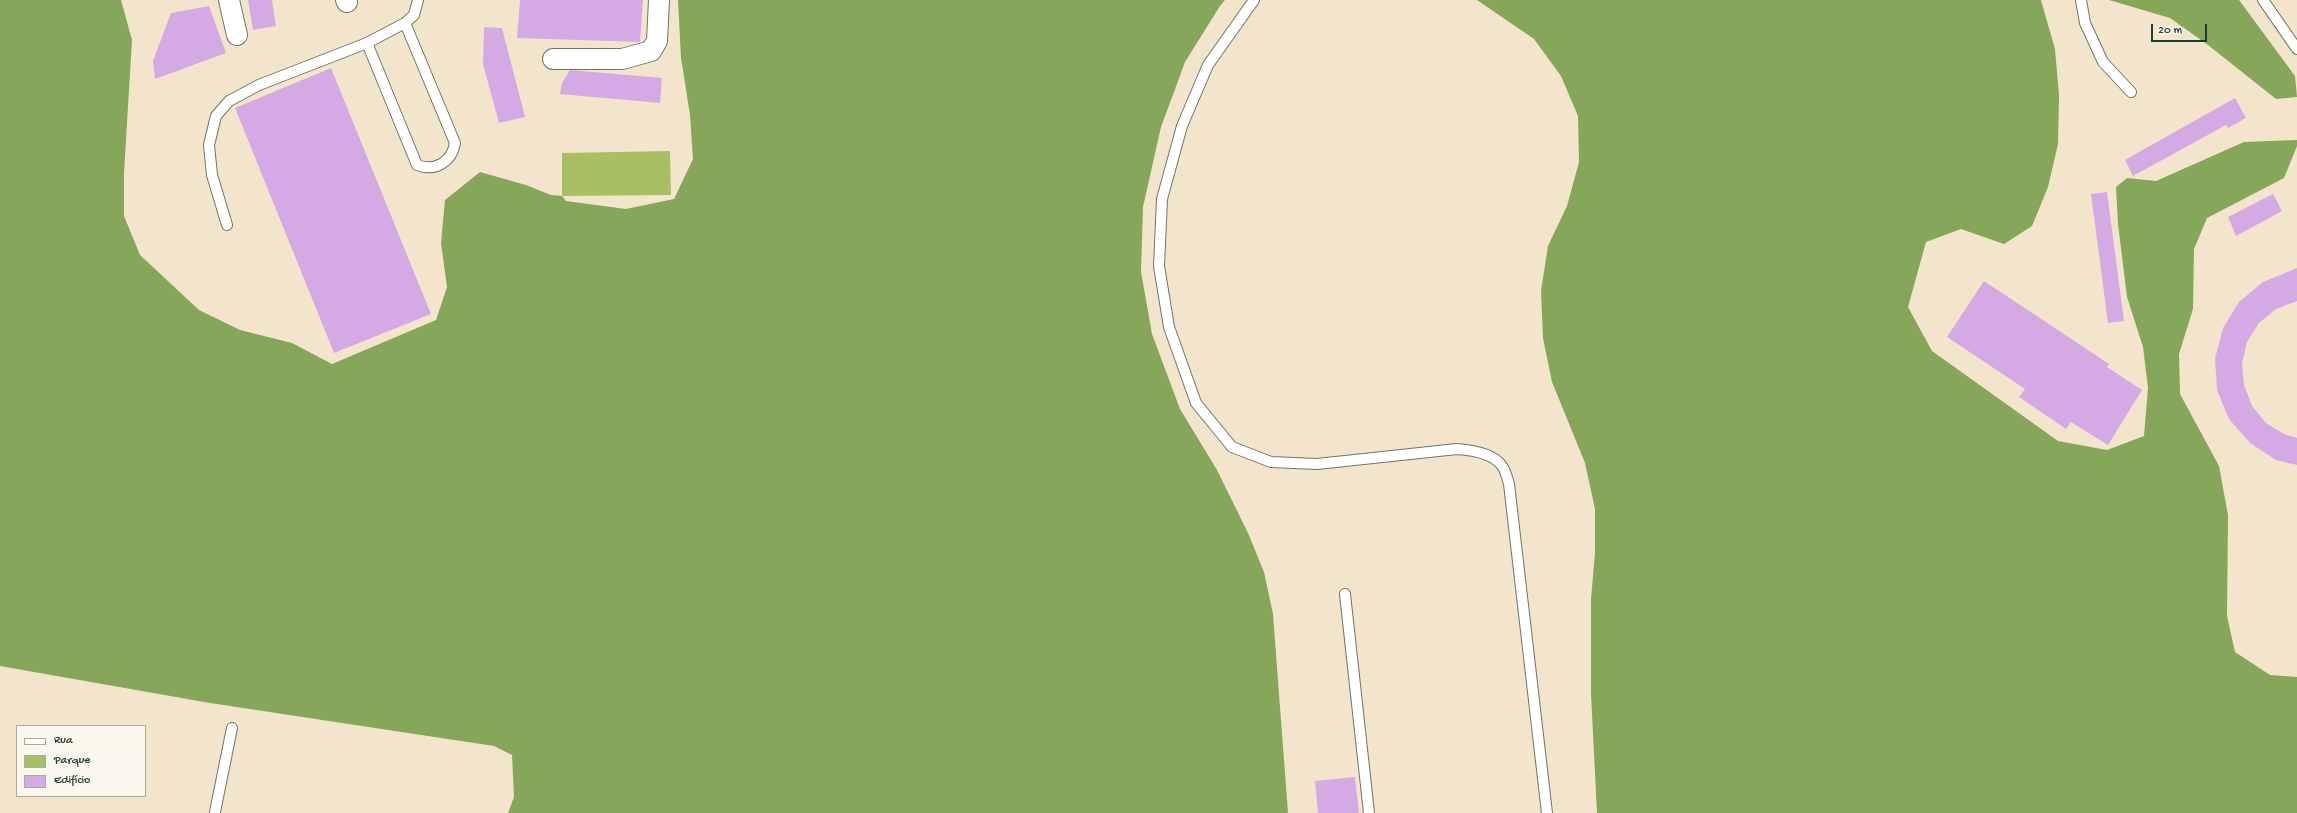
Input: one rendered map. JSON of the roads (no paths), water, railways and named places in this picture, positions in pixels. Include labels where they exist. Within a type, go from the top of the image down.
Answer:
[{"type":"street","points":[[229,0],[237,35]]},
{"type":"street","points":[[553,58],[622,59],[651,51],[658,41],[659,0]]},
{"type":"lane","points":[[227,225],[212,175],[209,145],[216,116],[229,101],[259,85],[366,43],[405,23],[414,15],[418,0]]},
{"type":"lane","points":[[1254,0],[1208,65],[1182,126],[1162,199],[1159,266],[1169,327],[1176,348],[1196,403],[1232,447],[1271,462],[1317,464],[1456,449],[1472,450],[1492,458],[1502,466],[1509,484],[1546,813]]},
{"type":"lane","points":[[2081,0],[2085,23],[2103,62],[2131,92]]},
{"type":"lane","points":[[2263,0],[2297,49]]},
{"type":"lane","points":[[366,43],[417,165],[427,169],[438,166],[451,156],[455,143],[405,23]]},
{"type":"lane","points":[[1345,594],[1369,813]]},
{"type":"lane","points":[[215,812],[232,728]]}]
